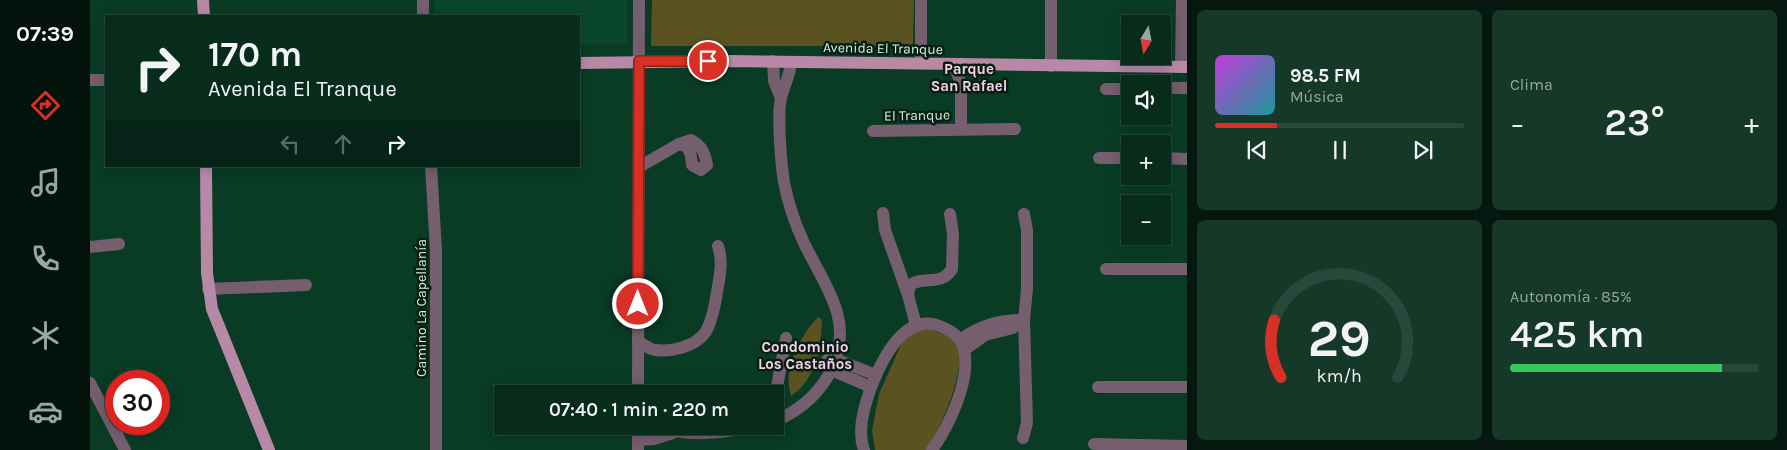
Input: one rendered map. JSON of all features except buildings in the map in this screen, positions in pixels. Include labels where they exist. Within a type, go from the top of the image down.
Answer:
[{"type":"main road","points":[[203,0],[204,15]]},
{"type":"main road","name":"Avenida El Tranque","points":[[580,63],[772,61],[1184,67]]},
{"type":"main road","points":[[206,167],[208,288],[216,325],[269,450]]},
{"type":"street","points":[[423,0],[423,15]]},
{"type":"street","points":[[638,385],[640,0]]},
{"type":"street","points":[[921,62],[922,0]]},
{"type":"street","points":[[1051,66],[1052,0]]},
{"type":"street","points":[[1184,1],[1184,67]]},
{"type":"street","points":[[772,61],[774,81],[781,98],[782,162],[786,193],[798,231],[831,298],[831,363],[817,379],[797,408],[784,416]]},
{"type":"street","points":[[781,98],[790,76],[791,62]]},
{"type":"street","name":"El Tranque","points":[[954,64],[961,84],[961,129]]},
{"type":"street","name":"El Tranque","points":[[961,84],[972,64]]},
{"type":"street","points":[[90,80],[105,80]]},
{"type":"street","points":[[1171,88],[1187,88]]},
{"type":"street","points":[[1106,89],[1121,89]]},
{"type":"street","name":"El Tranque","points":[[873,131],[1015,129]]},
{"type":"street","points":[[639,167],[679,144]]},
{"type":"street","points":[[639,150],[656,156]]},
{"type":"street","points":[[1099,158],[1121,158]]},
{"type":"street","points":[[1171,158],[1187,159]]},
{"type":"street","name":"Camino La Capellanía","points":[[431,167],[436,250],[436,450]]},
{"type":"street","points":[[882,213],[885,230],[899,272],[912,291],[920,324]]},
{"type":"street","points":[[912,291],[929,282],[944,278],[952,269],[953,234],[950,214]]},
{"type":"street","points":[[1023,438],[1026,428],[1027,403],[1024,324],[1027,224],[1024,214]]},
{"type":"street","points":[[90,247],[119,244]]},
{"type":"street","points":[[638,361],[653,350],[680,348],[692,344],[706,331],[716,299],[720,275],[721,255],[718,246]]},
{"type":"street","points":[[1106,269],[1187,270]]},
{"type":"street","points":[[208,288],[306,286]]},
{"type":"street","points":[[864,450],[861,434],[874,381],[899,338],[920,324],[941,326],[962,345],[964,367],[956,405],[932,450]]},
{"type":"street","points":[[962,345],[991,332],[1024,324]]},
{"type":"street","points":[[777,385],[786,338]]},
{"type":"street","points":[[638,341],[653,350]]},
{"type":"street","points":[[831,363],[874,381]]},
{"type":"street","points":[[90,383],[125,450]]},
{"type":"street","points":[[1098,387],[1187,387]]},
{"type":"street","points":[[638,445],[666,435]]},
{"type":"street","points":[[1094,444],[1187,446]]},
{"type":"shaded area","points":[[435,0],[627,0],[627,43],[580,45],[580,15],[435,15]]},
{"type":"shaded area","points":[[652,0],[914,0],[913,46],[651,46]]},
{"type":"shaded area","points":[[818,317],[822,320],[816,362],[806,381],[791,396],[789,375],[794,354],[799,343]]},
{"type":"shaded area","points":[[922,328],[940,333],[949,338],[956,345],[959,355],[956,382],[945,414],[926,450],[875,450],[872,430],[879,394],[903,340]]},
{"type":"district","name":"Parque San Rafael","points":[[969,78]]},
{"type":"district","name":"Condominio Los Castaños","points":[[805,356]]},
{"type":"route","points":[[638,304],[639,61],[708,61]]}]
